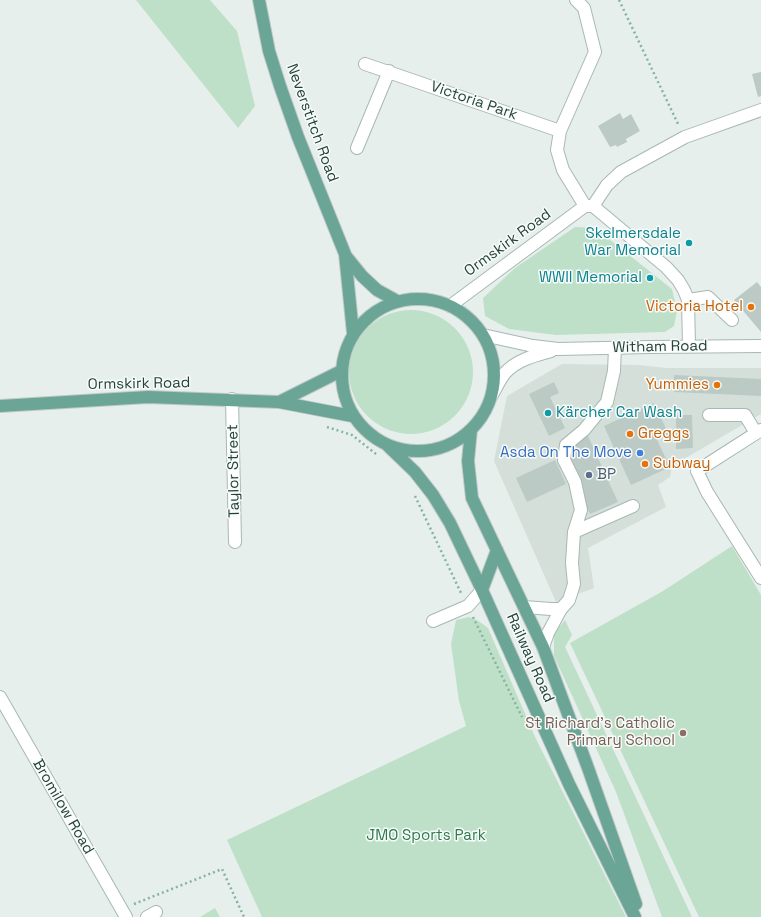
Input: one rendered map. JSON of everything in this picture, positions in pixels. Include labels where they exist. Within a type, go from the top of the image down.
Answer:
[{"type":"main road","name":"Neverstitch Road","points":[[259,0],[269,51],[280,86],[298,137],[345,254],[362,276],[378,290],[398,301]]},
{"type":"main road","name":"Neverstitch Road","points":[[345,254],[353,333]]},
{"type":"main road","points":[[415,299],[433,300],[450,306],[468,318],[483,334],[491,354],[494,374],[492,395],[484,414],[471,430],[453,444],[431,451],[409,451],[387,446],[367,433],[352,416],[343,394],[341,371],[345,351],[353,333],[365,319],[380,308],[398,301],[415,299]]},
{"type":"main road","name":"Ormskirk Road","points":[[279,402],[341,371]]},
{"type":"main road","name":"Ormskirk Road","points":[[0,406],[148,397],[279,402],[352,416]]},
{"type":"main road","name":"Railway Road","points":[[471,430],[468,461],[472,498],[542,647],[588,768],[640,917]]},
{"type":"main road","name":"Railway Road","points":[[387,446],[415,472],[433,495],[450,523],[482,590],[569,784],[635,917]]},
{"type":"main road","points":[[482,590],[497,550]]},
{"type":"street","points":[[576,0],[584,8],[595,52],[560,131],[557,150],[561,165],[568,180],[589,206],[666,267],[678,280],[688,300],[689,346]]},
{"type":"street","name":"Victoria Park","points":[[365,64],[560,131]]},
{"type":"street","points":[[357,148],[389,71]]},
{"type":"street","name":"Ormskirk Road","points":[[450,306],[589,206],[621,172],[685,137],[761,110]]},
{"type":"street","points":[[688,300],[708,297],[732,320]]},
{"type":"street","name":"Witham Road","points":[[483,334],[533,346],[558,349],[761,346]]},
{"type":"street","points":[[542,647],[548,632],[561,609],[570,600],[574,584],[572,563],[574,532],[581,510],[575,482],[564,460],[566,446],[584,430],[606,402],[614,371],[615,348]]},
{"type":"street","name":"Witham Road","points":[[492,395],[506,373],[518,363],[535,355],[558,349]]},
{"type":"street","name":"Taylor Street","points":[[232,400],[235,542]]},
{"type":"street","points":[[709,415],[745,415],[759,431],[697,472],[707,492],[761,578]]},
{"type":"street","points":[[574,532],[633,506]]},
{"type":"street","points":[[433,621],[468,606],[482,590]]},
{"type":"street","points":[[524,606],[561,609]]},
{"type":"street","name":"Bromilow Road","points":[[0,697],[123,913]]},
{"type":"path","points":[[619,0],[685,137]]},
{"type":"path","points":[[123,913],[222,869],[244,917]]},
{"type":"shaded area","points":[[562,364],[638,365],[667,368],[761,368],[761,414],[672,466],[670,477],[658,485],[666,507],[588,548],[594,588],[556,602],[494,461],[507,396]]},
{"type":"green space","points":[[136,0],[210,0],[237,31],[255,106],[238,128]]},
{"type":"green space","points":[[575,227],[595,228],[672,289],[677,311],[674,326],[665,332],[556,335],[509,329],[485,316],[483,298],[515,268]]},
{"type":"green space","points":[[411,310],[423,311],[435,315],[455,328],[468,348],[472,360],[472,384],[468,396],[455,416],[435,429],[423,433],[411,434],[399,433],[387,429],[367,416],[354,396],[350,384],[349,372],[350,360],[354,348],[367,328],[387,315],[399,311]]},
{"type":"green space","name":"St Richard's Catholic Primary School","points":[[732,546],[761,595],[761,917],[699,917],[570,643],[663,591]]},
{"type":"green space","name":"JMO Sports Park","points":[[469,617],[477,620],[488,628],[536,739],[626,917],[262,917],[227,840],[466,726],[459,701],[451,644],[456,620]]},
{"type":"green space","points":[[565,620],[572,635],[565,647],[692,917],[662,917],[616,792],[554,656],[554,633]]},
{"type":"green space","points":[[215,908],[220,917],[200,917]]},
{"type":"building","points":[[761,72],[761,96],[758,97],[752,74]]},
{"type":"building","points":[[620,113],[623,119],[631,114],[640,131],[626,139],[627,142],[617,147],[616,145],[610,147],[598,126]]},
{"type":"building","name":"Victoria Hotel","points":[[757,282],[761,287],[761,332],[734,300]]},
{"type":"building","points":[[674,375],[761,379],[761,396],[674,392]]},
{"type":"building","name":"Kärcher Car Wash","points":[[554,382],[559,393],[550,397],[565,428],[549,436],[529,394]]},
{"type":"building","name":"Asda On The Move","points":[[654,403],[669,435],[657,440],[670,467],[631,485],[604,426]]},
{"type":"building","points":[[676,415],[692,415],[693,448],[676,449]]},
{"type":"building","name":"BP","points":[[588,436],[618,502],[590,514],[560,449]]},
{"type":"building","name":"BP","points":[[555,460],[566,484],[527,502],[516,478]]},
{"type":"place","name":"Skelmersdale War Memorial","points":[[689,243]]},
{"type":"place","name":"WWII Memorial","points":[[650,278]]},
{"type":"place","name":"Victoria Hotel","points":[[751,307]]},
{"type":"place","name":"Yummies","points":[[717,385]]},
{"type":"place","name":"Kärcher Car Wash","points":[[548,413]]},
{"type":"place","name":"Greggs","points":[[630,434]]},
{"type":"place","name":"Asda On The Move","points":[[640,453]]},
{"type":"place","name":"Subway","points":[[645,464]]},
{"type":"place","name":"BP","points":[[589,475]]},
{"type":"place","name":"St Richard's Catholic Primary School","points":[[683,733]]}]
